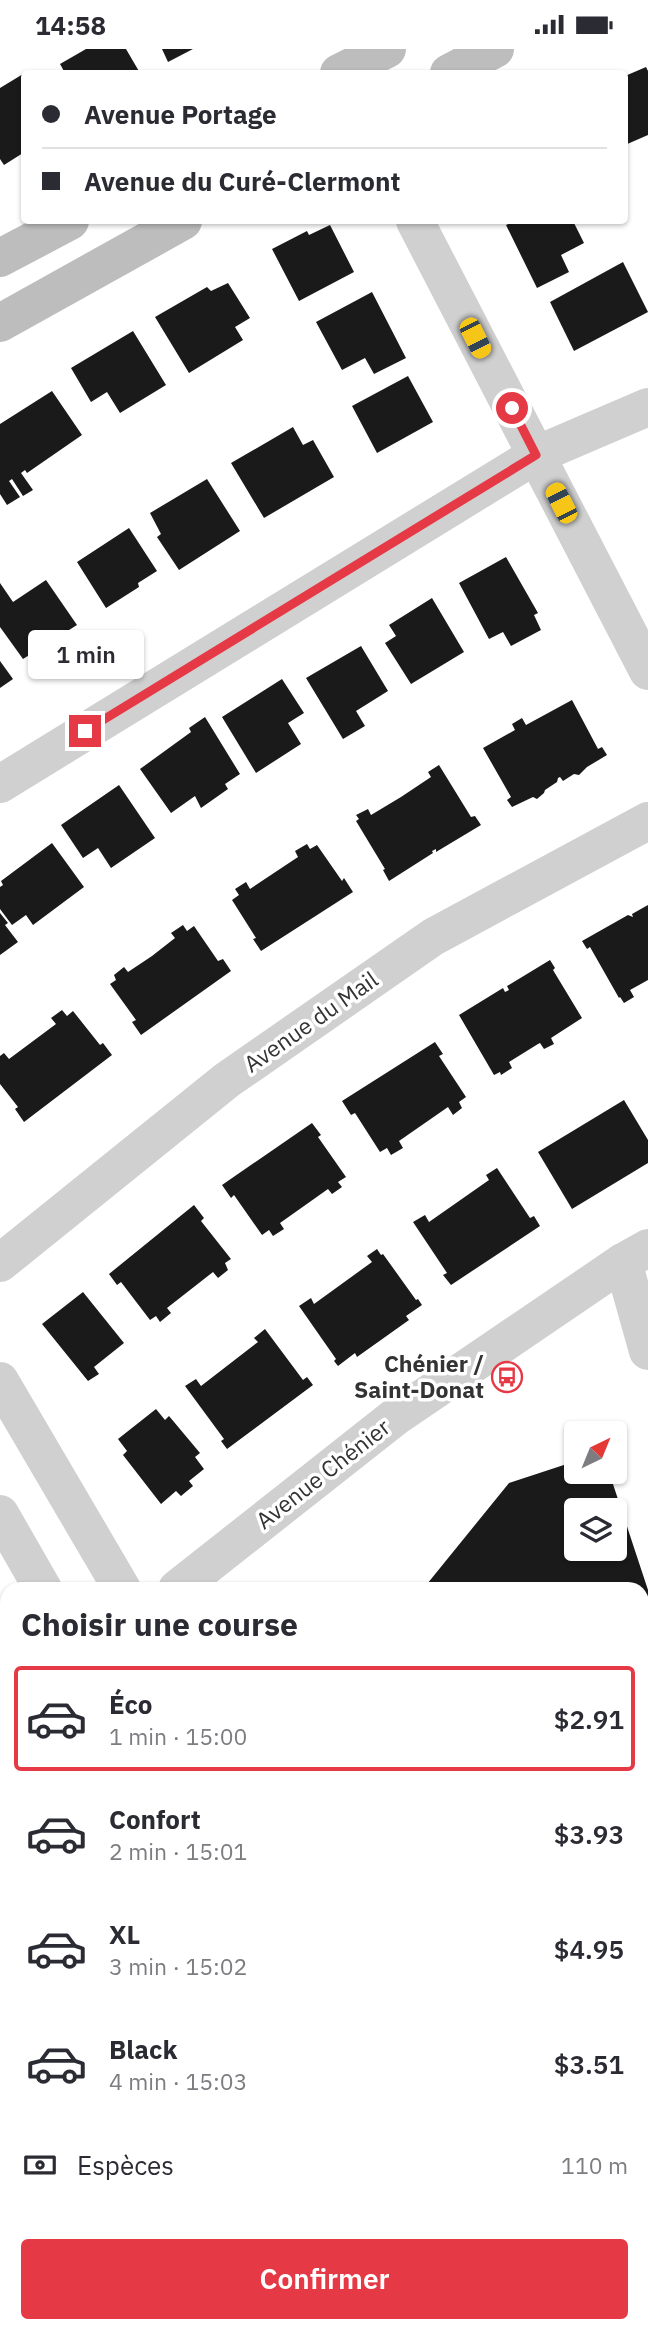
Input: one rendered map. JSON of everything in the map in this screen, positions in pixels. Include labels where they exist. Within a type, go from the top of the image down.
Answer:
[{"type":"street","points":[[345,70],[387,49]]},
{"type":"street","points":[[455,70],[495,49]]},
{"type":"street","points":[[0,258],[64,224]]},
{"type":"street","points":[[0,324],[178,224]]},
{"type":"street","points":[[417,224],[648,671]]},
{"type":"street","points":[[0,784],[536,455],[648,407]]},
{"type":"street","name":"Avenue du Mail","points":[[0,1263],[227,1080],[433,937],[648,821]]},
{"type":"street","points":[[635,1255],[648,1351]]},
{"type":"street","name":"Avenue Chénier","points":[[186,1582],[395,1417],[635,1255]]},
{"type":"street","points":[[0,1381],[118,1582]]},
{"type":"street","points":[[0,1514],[39,1582]]},
{"type":"building","points":[[86,49],[126,49],[138,70],[63,70],[60,64]]},
{"type":"building","points":[[162,49],[193,49],[168,62]]},
{"type":"building","points":[[646,67],[648,71],[648,135],[628,144],[628,75]]},
{"type":"building","points":[[21,75],[21,154],[4,165],[0,159],[0,88]]},
{"type":"building","points":[[574,224],[584,243],[561,255],[569,272],[537,288],[506,225]]},
{"type":"building","points":[[330,225],[354,272],[299,301],[272,249],[307,231],[309,235]]},
{"type":"building","points":[[623,262],[648,312],[574,351],[550,302]]},
{"type":"building","points":[[228,283],[250,318],[235,327],[243,340],[189,373],[155,317],[207,287],[211,291]]},
{"type":"building","points":[[372,292],[406,358],[374,374],[365,358],[342,370],[316,322]]},
{"type":"building","points":[[133,331],[166,385],[120,413],[107,392],[91,402],[71,368]]},
{"type":"building","points":[[408,376],[433,422],[377,453],[352,406]]},
{"type":"building","points":[[52,391],[82,435],[27,473],[25,470],[21,473],[33,490],[23,496],[12,479],[9,481],[20,497],[7,505],[0,494],[0,424]]},
{"type":"building","points":[[293,427],[303,445],[313,440],[334,477],[264,518],[231,463]]},
{"type":"building","points":[[207,479],[240,531],[179,570],[157,537],[161,534],[150,513]]},
{"type":"building","points":[[129,528],[157,571],[138,583],[139,587],[106,608],[77,562]]},
{"type":"building","points":[[506,557],[538,613],[534,615],[541,630],[511,646],[503,632],[489,639],[459,583]]},
{"type":"building","points":[[46,580],[77,625],[23,659],[0,627],[0,583],[13,602]]},
{"type":"building","points":[[432,598],[464,652],[411,684],[385,643],[396,636],[389,625]]},
{"type":"building","points":[[361,646],[388,691],[356,711],[365,726],[343,739],[306,678]]},
{"type":"building","points":[[0,661],[13,679],[0,688]]},
{"type":"building","points":[[282,679],[304,713],[288,723],[301,744],[256,773],[222,717]]},
{"type":"building","points":[[572,700],[598,749],[602,747],[607,755],[579,775],[574,774],[563,781],[558,778],[557,782],[537,799],[533,797],[512,807],[507,800],[511,797],[483,748],[515,730],[512,724],[522,718],[526,725]]},
{"type":"building","points":[[205,717],[240,774],[225,784],[228,789],[201,808],[195,796],[171,813],[140,769],[191,732],[189,728]]},
{"type":"building","points":[[439,765],[471,817],[475,816],[481,825],[436,852],[436,849],[432,851],[433,853],[389,881],[383,870],[385,869],[356,821],[359,819],[356,815],[368,809],[371,815],[401,797],[431,777],[428,772]]},
{"type":"building","points":[[119,785],[155,838],[111,868],[98,848],[83,858],[61,825]]},
{"type":"building","points":[[52,843],[84,887],[33,925],[26,915],[12,925],[0,909],[0,887],[3,885],[1,881]]},
{"type":"building","points":[[307,844],[310,849],[317,845],[353,892],[261,951],[232,900],[239,895],[235,889],[246,882],[250,889],[298,857],[295,851]]},
{"type":"building","points":[[648,905],[648,980],[630,990],[634,997],[624,1003],[590,947],[587,949],[582,941],[628,915],[633,917],[632,914]]},
{"type":"building","points":[[0,913],[18,942],[0,955]]},
{"type":"building","points":[[183,925],[187,931],[194,926],[218,961],[223,959],[231,971],[141,1035],[132,1022],[136,1020],[110,984],[116,980],[114,975],[124,967],[128,972],[175,938],[171,933]]},
{"type":"building","points":[[550,960],[555,968],[553,970],[582,1018],[551,1038],[554,1044],[544,1049],[538,1044],[509,1062],[512,1068],[501,1075],[500,1072],[494,1075],[459,1015],[503,988],[505,992],[509,990],[507,986]]},
{"type":"building","points":[[62,1010],[67,1016],[73,1011],[100,1045],[103,1043],[112,1055],[24,1122],[15,1109],[18,1107],[0,1084],[0,1056],[4,1053],[9,1059],[56,1024],[51,1018]]},
{"type":"building","points":[[435,1042],[443,1054],[439,1056],[466,1097],[459,1102],[462,1108],[453,1115],[448,1107],[399,1141],[403,1148],[391,1155],[387,1148],[380,1152],[355,1113],[351,1115],[342,1101]]},
{"type":"building","points":[[624,1100],[648,1140],[648,1163],[572,1209],[538,1152]]},
{"type":"building","points":[[312,1123],[321,1135],[318,1137],[346,1177],[338,1182],[342,1187],[332,1194],[328,1189],[280,1223],[284,1229],[273,1236],[269,1230],[262,1235],[234,1195],[231,1198],[222,1185]]},
{"type":"building","points":[[497,1168],[530,1218],[534,1216],[540,1226],[451,1285],[443,1275],[447,1273],[413,1222],[425,1215],[429,1222],[489,1180],[486,1175]]},
{"type":"building","points":[[194,1205],[204,1218],[201,1221],[231,1259],[225,1263],[228,1270],[218,1278],[213,1272],[167,1308],[171,1313],[160,1322],[156,1316],[150,1320],[121,1282],[117,1285],[109,1274]]},
{"type":"building","points":[[377,1249],[422,1305],[406,1316],[409,1320],[357,1357],[355,1353],[338,1366],[334,1361],[336,1359],[299,1306],[311,1298],[314,1304],[372,1262],[367,1256]]},
{"type":"building","points":[[83,1292],[124,1343],[94,1367],[99,1374],[88,1381],[42,1324]]},
{"type":"building","points":[[265,1329],[303,1380],[307,1377],[313,1385],[227,1449],[221,1441],[224,1439],[185,1386],[196,1379],[201,1386],[258,1342],[254,1338]]},
{"type":"building","points":[[156,1409],[165,1420],[169,1416],[200,1453],[195,1457],[204,1469],[189,1481],[193,1486],[181,1496],[176,1491],[161,1504],[123,1455],[127,1451],[118,1439]]},
{"type":"building","points":[[564,1465],[564,1484],[613,1484],[618,1498],[564,1498],[564,1561],[627,1561],[627,1526],[645,1582],[429,1582],[509,1483]]},
{"type":"place","name":"Chénier / Saint-Donat","points":[[507,1377]]},
{"type":"route","points":[[85,731],[536,455],[512,408]]}]
